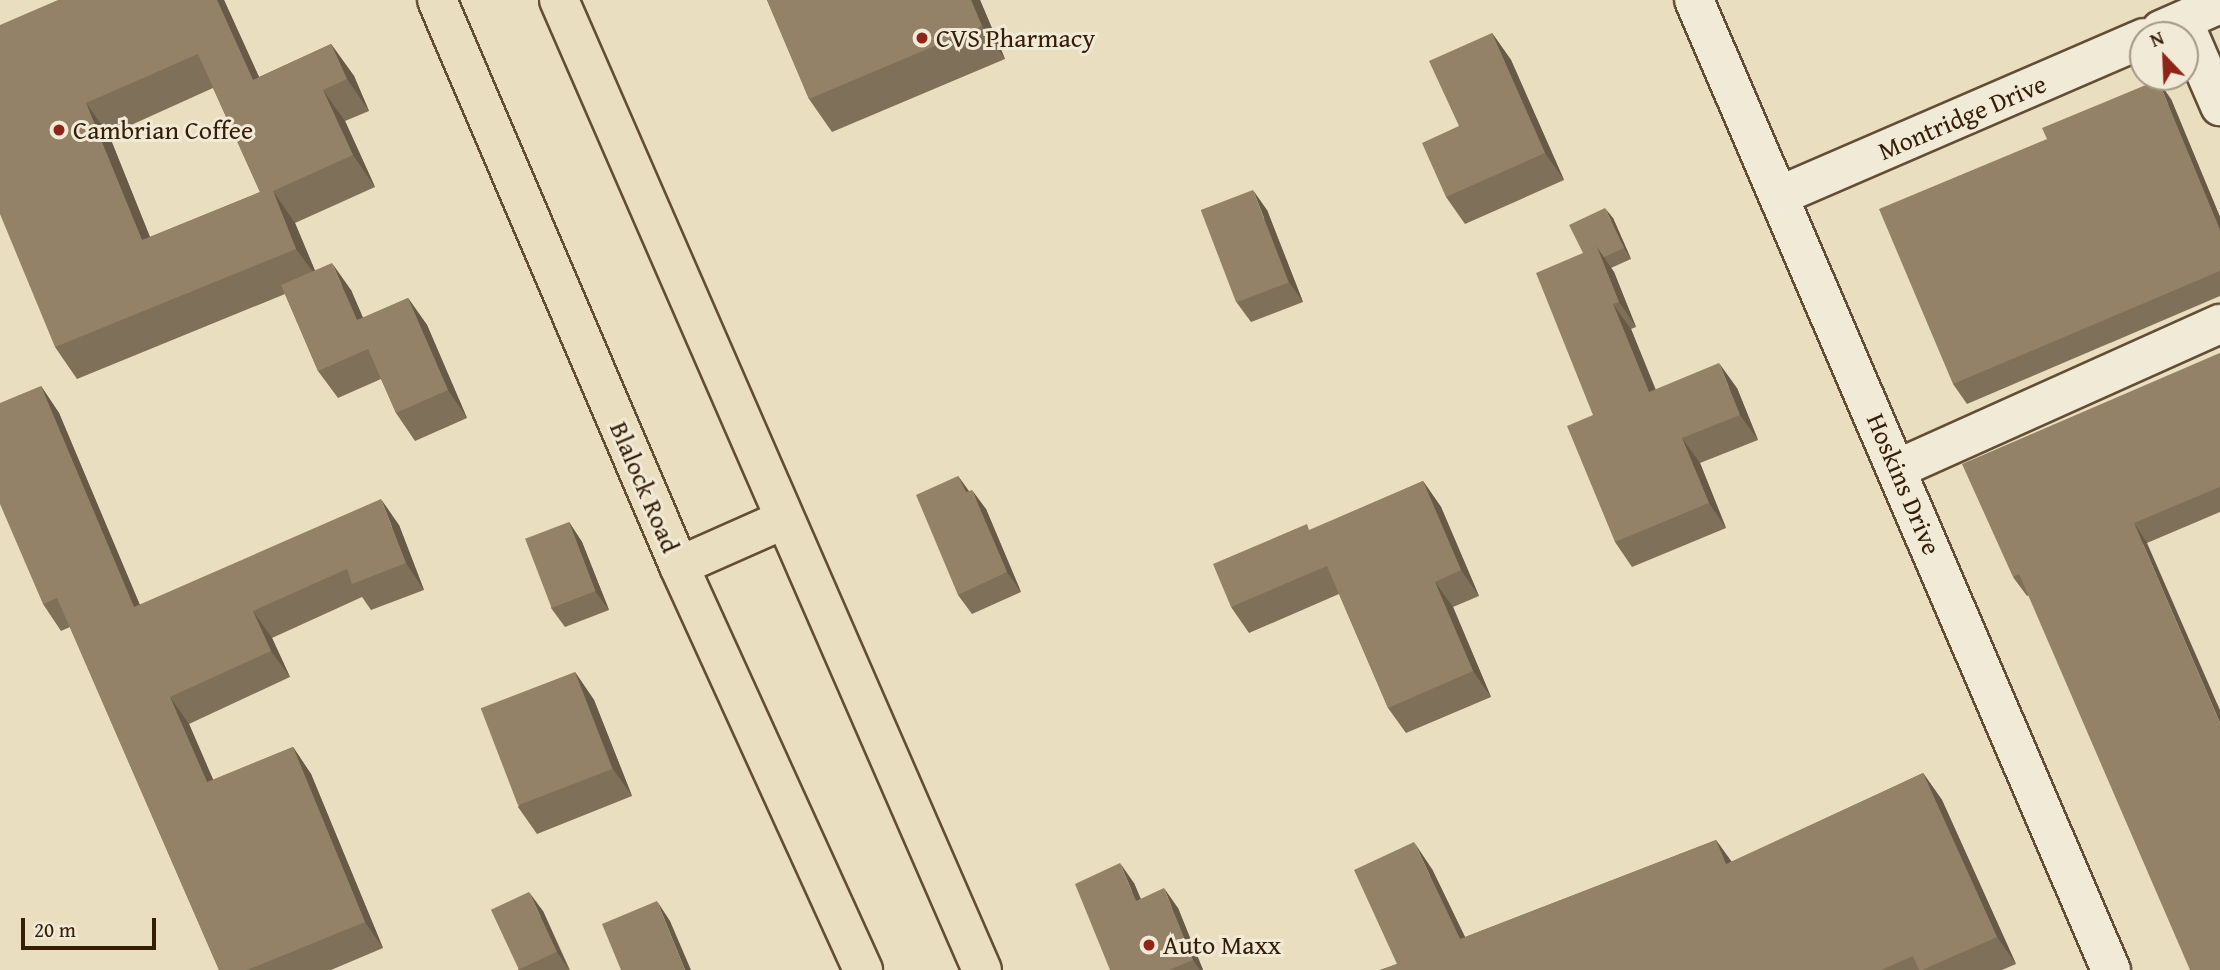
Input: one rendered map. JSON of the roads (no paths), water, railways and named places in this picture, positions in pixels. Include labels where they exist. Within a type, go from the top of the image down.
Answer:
[{"type":"main road","name":"Blalock Road","points":[[437,0],[679,566],[863,970]]},
{"type":"main road","points":[[559,0],[783,520],[982,970]]},
{"type":"main road","points":[[679,566],[783,520]]},
{"type":"street","name":"Hoskins Drive","points":[[1694,0],[1781,195],[2111,970]]},
{"type":"street","points":[[2182,21],[2220,4]]},
{"type":"street","name":"Montridge Drive","points":[[1781,195],[2129,44]]},
{"type":"street","points":[[2199,76],[2220,106]]},
{"type":"street","points":[[1897,469],[2220,324]]},
{"type":"place","name":"CVS Pharmacy","points":[[922,38]]},
{"type":"place","name":"Cambrian Coffee","points":[[59,130]]},
{"type":"place","name":"Auto Maxx","points":[[1149,945]]}]
